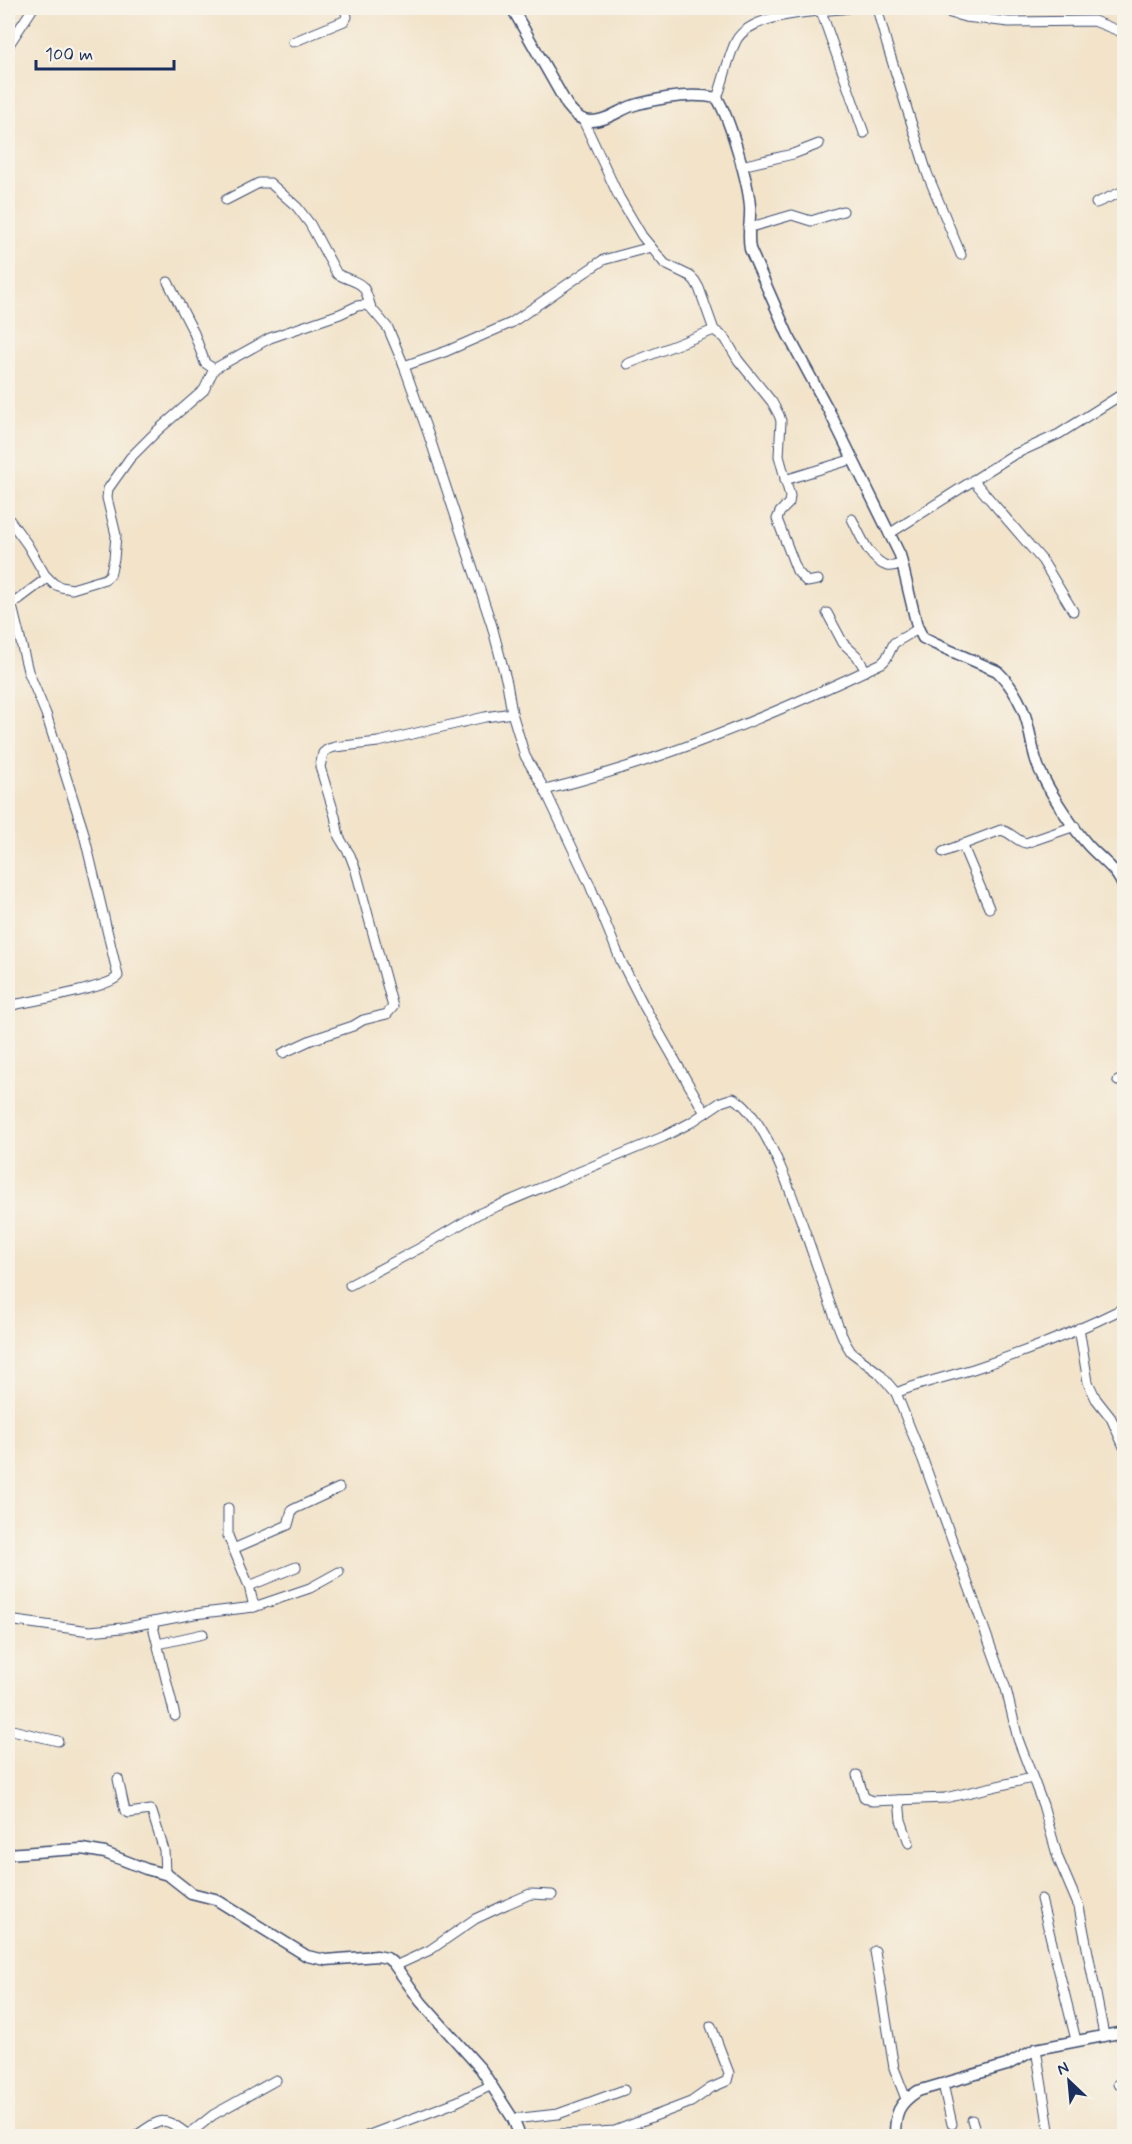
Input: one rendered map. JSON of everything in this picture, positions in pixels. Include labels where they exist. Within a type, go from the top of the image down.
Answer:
[{"type":"street","points":[[8,46],[33,8]]},
{"type":"street","points":[[293,42],[344,21],[347,17],[345,8]]},
{"type":"street","points":[[512,8],[567,105],[576,116],[583,120],[602,119],[636,104],[700,95],[717,98],[725,111],[749,193],[747,237],[750,249],[788,335],[900,555],[918,629],[923,638],[997,671],[1004,678],[1018,698],[1029,728],[1033,754],[1044,778],[1086,844],[1121,880],[1125,889]]},
{"type":"street","points":[[717,98],[736,41],[750,26],[764,19],[848,8]]},
{"type":"street","points":[[878,8],[887,45],[927,173],[962,255]]},
{"type":"street","points":[[932,8],[965,17],[1009,22],[1094,21],[1125,33]]},
{"type":"street","points":[[821,11],[864,133]]},
{"type":"street","points":[[583,120],[619,197],[651,246],[665,264],[690,276],[694,281],[699,288],[714,330],[724,338],[738,360],[772,402],[779,415],[781,421],[779,456],[790,496],[789,503],[777,519],[797,571],[807,582],[818,580]]},
{"type":"street","points":[[741,166],[793,154],[819,144]]},
{"type":"street","points":[[226,200],[259,183],[270,183],[297,207],[310,224],[337,274],[359,281],[371,308],[388,328],[404,366],[492,626],[507,683],[512,713],[525,756],[545,790],[589,883],[621,961],[705,1113]]},
{"type":"street","points":[[1096,203],[1125,191]]},
{"type":"street","points":[[748,228],[792,215],[811,221],[843,211]]},
{"type":"street","points":[[404,366],[447,351],[511,323],[603,260],[651,246]]},
{"type":"street","points":[[168,282],[194,333],[205,363],[214,369]]},
{"type":"street","points":[[8,518],[47,578],[54,584],[66,589],[105,579],[111,575],[116,535],[107,498],[108,489],[130,458],[204,390],[214,369],[270,338],[290,330],[357,306],[364,305],[371,308]]},
{"type":"street","points":[[627,364],[714,330]]},
{"type":"street","points":[[889,534],[1013,455],[1059,434],[1125,393]]},
{"type":"street","points":[[785,480],[853,459]]},
{"type":"street","points":[[973,480],[1042,560],[1073,611]]},
{"type":"street","points":[[852,519],[868,549],[880,561],[889,566],[902,564]]},
{"type":"street","points":[[8,1006],[76,992],[114,981],[118,976],[83,830],[46,714],[28,671],[9,603],[47,578]]},
{"type":"street","points":[[827,613],[843,643],[857,656],[866,671]]},
{"type":"street","points":[[545,790],[646,760],[682,746],[708,740],[866,671],[886,659],[894,643],[918,629]]},
{"type":"street","points":[[283,1053],[363,1020],[387,1014],[393,1007],[356,871],[339,837],[320,767],[323,753],[328,748],[378,742],[485,717],[512,713]]},
{"type":"street","points":[[943,852],[1001,830],[1007,831],[1022,842],[1031,843],[1075,826]]},
{"type":"street","points":[[962,844],[989,908]]},
{"type":"street","points":[[350,1285],[478,1214],[663,1137],[722,1102],[733,1098],[739,1101],[747,1110],[782,1169],[845,1342],[851,1352],[885,1379],[896,1393],[923,1460],[993,1650],[1006,1689],[1018,1738],[1043,1805],[1058,1858],[1079,1907],[1104,2035]]},
{"type":"street","points":[[896,1393],[982,1366],[1125,1308]]},
{"type":"street","points":[[1079,1328],[1088,1382],[1096,1399],[1111,1418],[1125,1446]]},
{"type":"street","points":[[233,1549],[288,1525],[292,1510],[339,1488]]},
{"type":"street","points":[[228,1508],[227,1532],[249,1586],[254,1606]]},
{"type":"street","points":[[249,1586],[296,1567]]},
{"type":"street","points":[[8,1620],[90,1631],[254,1606],[310,1588],[339,1572]]},
{"type":"street","points":[[152,1622],[175,1716]]},
{"type":"street","points":[[158,1644],[202,1634]]},
{"type":"street","points":[[8,1729],[58,1741]]},
{"type":"street","points":[[857,1775],[862,1793],[867,1800],[945,1798],[1032,1778]]},
{"type":"street","points":[[118,1779],[125,1811],[129,1813],[150,1810],[152,1812],[164,1850],[165,1874]]},
{"type":"street","points":[[899,1800],[899,1813],[909,1843]]},
{"type":"street","points":[[8,1854],[62,1850],[91,1850],[105,1853],[165,1874],[191,1893],[215,1899],[307,1956],[326,1960],[377,1956],[387,1958],[421,2002],[468,2052],[492,2085],[513,2119],[520,2136]]},
{"type":"street","points":[[395,1966],[430,1950],[475,1919],[500,1907],[530,1894],[552,1896]]},
{"type":"street","points":[[1041,1899],[1076,2040]]},
{"type":"street","points":[[875,1950],[894,2068],[906,2099]]},
{"type":"street","points":[[528,2136],[606,2134],[692,2102],[711,2088],[728,2081],[729,2073],[711,2026]]},
{"type":"street","points":[[895,2136],[895,2119],[899,2108],[906,2099],[918,2091],[1007,2065],[1036,2049],[1125,2032]]},
{"type":"street","points":[[1036,2049],[1050,2136]]},
{"type":"street","points":[[136,2136],[160,2121],[174,2125],[189,2136],[213,2115],[276,2080]]},
{"type":"street","points":[[943,2084],[952,2124]]},
{"type":"street","points":[[367,2136],[456,2102],[492,2085]]},
{"type":"street","points":[[513,2119],[558,2114],[624,2090]]},
{"type":"street","points":[[972,2120],[977,2136]]}]
